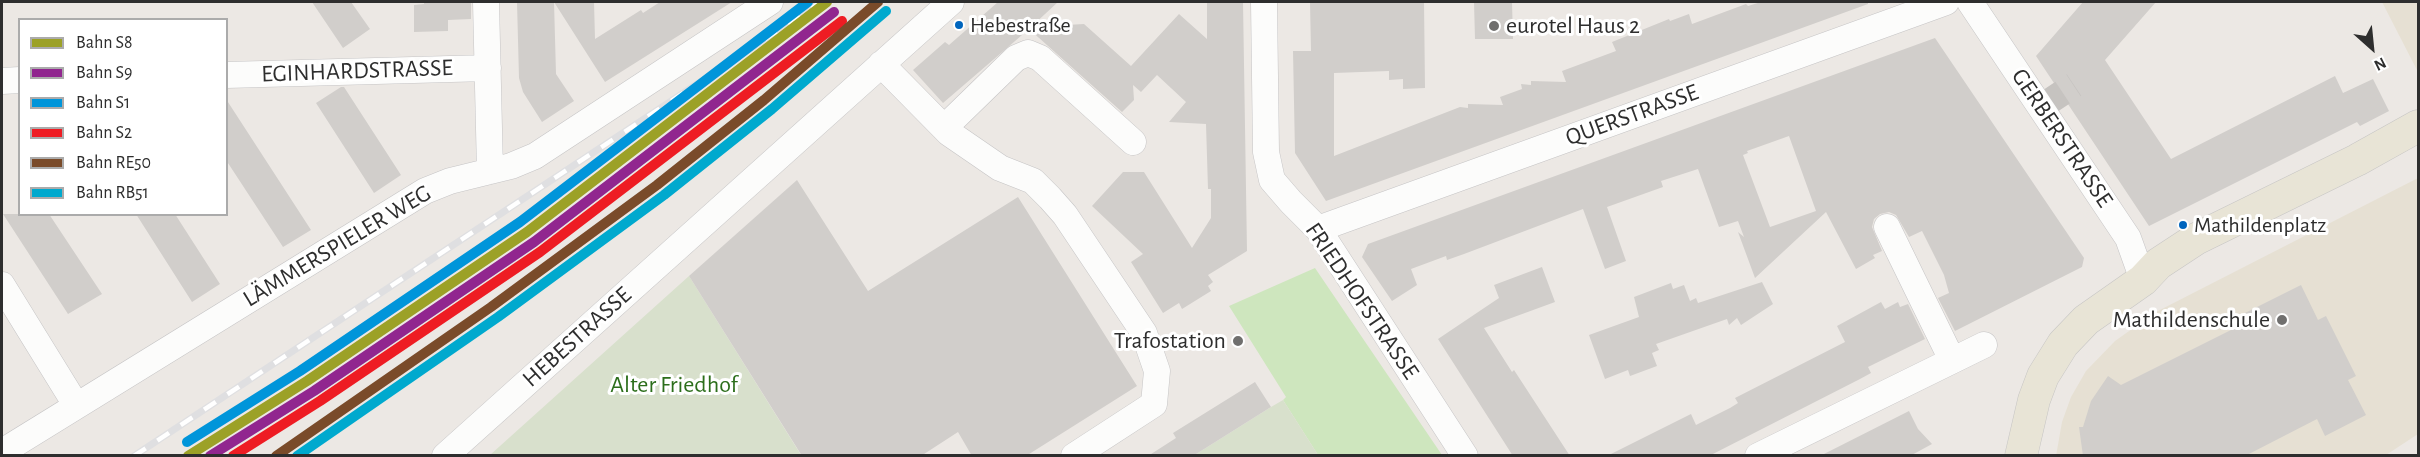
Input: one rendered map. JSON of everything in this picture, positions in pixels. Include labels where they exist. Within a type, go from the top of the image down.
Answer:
[{"type":"main road","points":[[2021,456],[2034,400],[2043,376],[2058,351],[2086,320],[2143,280],[2158,264],[2196,239],[2357,160],[2418,126]]},
{"type":"main road","points":[[2143,280],[2163,276],[2180,268],[2418,149]]},
{"type":"street","name":"EGINHARDSTRASSE","points":[[486,2],[490,171]]},
{"type":"street","name":"LÄMMERSPIELER WEG","points":[[2,452],[425,191],[450,181],[518,164],[535,156],[770,2]]},
{"type":"street","name":"HEBESTRASSE","points":[[445,456],[951,2]]},
{"type":"street","name":"FRIEDHOFSTRASSE","points":[[1264,2],[1268,167],[1279,190],[1318,229],[1466,456]]},
{"type":"street","name":"QUERSTRASSE","points":[[1318,229],[1946,2]]},
{"type":"street","name":"GERBERSTRASSE","points":[[1970,2],[2128,238],[2143,280]]},
{"type":"street","points":[[944,128],[1016,58],[1028,53],[1040,58],[1133,142]]},
{"type":"street","points":[[881,64],[944,128],[1000,168],[1033,181],[1050,198],[1065,215],[1144,333],[1157,371],[1154,404],[1074,456]]},
{"type":"street","name":"EGINHARDSTRASSE","points":[[228,75],[488,68]]},
{"type":"street","points":[[2,81],[18,80]]},
{"type":"street","points":[[1887,227],[1952,360]]},
{"type":"street","points":[[2,285],[75,405]]},
{"type":"street","points":[[1758,456],[1984,345]]},
{"type":"shaded area","points":[[2382,2],[2418,2],[2418,72]]},
{"type":"shaded area","name":"Mathildenschule","points":[[2418,178],[2418,434],[2386,455],[2056,456],[2062,422],[2071,397],[2086,371],[2115,341],[2156,312]]},
{"type":"green space","points":[[1315,268],[1442,455],[1318,455],[1283,400],[1286,397],[1229,306]]},
{"type":"green space","name":"Alter Friedhof","points":[[689,276],[801,455],[490,455]]},
{"type":"green space","points":[[1283,400],[1318,455],[1193,456],[1271,407]]},
{"type":"building","points":[[312,2],[351,2],[370,29],[343,48]]},
{"type":"building","points":[[424,2],[471,2],[471,19],[448,20],[448,31],[414,32],[414,5],[424,4]]},
{"type":"building","points":[[517,2],[554,2],[556,74],[574,101],[542,122],[523,92],[519,78]]},
{"type":"building","points":[[554,2],[594,2],[595,39],[641,10],[643,13],[660,2],[732,2],[605,82]]},
{"type":"building","points":[[998,2],[1058,2],[1031,27],[1084,24],[1131,66],[1179,14],[1207,39],[1207,2],[1243,2],[1247,251],[1208,275],[1213,282],[1208,286],[1211,291],[1182,309],[1179,303],[1163,313],[1131,262],[1143,254],[1092,206],[1123,172],[1144,172],[1192,248],[1211,218],[1206,124],[1169,122],[1186,102],[1157,75],[1141,92],[1133,85],[1134,100],[1122,112],[1029,29],[943,103],[913,70],[945,42],[949,45]]},
{"type":"building","points":[[1310,2],[1424,2],[1425,88],[1403,89],[1403,79],[1389,80],[1389,71],[1334,73],[1334,156],[1460,107],[1468,108],[1468,104],[1503,105],[1500,97],[1522,89],[1521,84],[1531,85],[1531,81],[1566,82],[1562,71],[1616,51],[1612,42],[1669,19],[1670,21],[1689,14],[1692,24],[1746,4],[1748,6],[1761,2],[1868,2],[1868,4],[1326,201],[1295,153],[1293,51],[1311,51]]},
{"type":"building","name":"eurotel Haus 2","points":[[1474,2],[1512,2],[1513,39],[1475,39]]},
{"type":"building","points":[[2083,2],[2156,2],[2105,60],[2171,159],[2335,76],[2343,93],[2373,79],[2389,111],[2360,126],[2357,122],[2149,226],[2036,56]]},
{"type":"building","points":[[1935,38],[2084,258],[2082,267],[1955,331],[1938,298],[1949,293],[1944,275],[1922,231],[1909,237],[1896,215],[1889,212],[1880,214],[1874,219],[1872,227],[1882,251],[1873,255],[1875,258],[1856,269],[1826,212],[1755,278],[1738,232],[1744,237],[1738,221],[1719,227],[1698,169],[1661,181],[1663,187],[1607,207],[1626,261],[1605,269],[1583,209],[1447,260],[1446,256],[1411,269],[1417,285],[1392,301],[1362,257],[1368,244]],"holes":[[[1789,136],[1816,211],[1770,227],[1743,155],[1748,153],[1747,151]]]},
{"type":"building","points":[[344,87],[401,175],[374,193],[316,103]]},
{"type":"building","points":[[228,102],[311,230],[283,247],[228,163]]},
{"type":"building","points":[[797,180],[868,291],[1018,197],[1137,386],[1026,456],[972,456],[958,432],[921,456],[802,456],[689,276]]},
{"type":"building","points":[[3,214],[50,216],[102,294],[68,314]]},
{"type":"building","points":[[137,216],[176,216],[220,284],[192,302]]},
{"type":"building","points":[[1542,267],[1555,302],[1484,328],[1570,456],[1513,456],[1438,339],[1499,298],[1494,285]]},
{"type":"building","points":[[1762,282],[1773,304],[1741,325],[1737,318],[1729,325],[1727,319],[1656,344],[1659,350],[1652,353],[1657,366],[1630,376],[1628,370],[1605,379],[1589,335],[1639,317],[1634,297],[1671,283],[1673,289],[1684,285],[1690,301],[1696,298],[1698,303]]},
{"type":"building","points":[[2301,285],[2318,320],[2326,316],[2356,376],[2348,380],[2366,415],[2325,436],[2317,419],[2245,456],[2083,456],[2079,427],[2083,427],[2091,401],[2108,376],[2121,385],[2239,326],[2235,318]]},
{"type":"building","points":[[1881,302],[1885,309],[1898,302],[1900,307],[1908,304],[1925,339],[1868,367],[1871,373],[1860,379],[1709,456],[1607,456],[1691,414],[1696,425],[1730,408],[1738,403],[1735,398],[1845,342],[1837,326]]},
{"type":"building","points":[[1255,382],[1271,407],[1193,456],[1148,456],[1176,438],[1173,433]]},
{"type":"building","points":[[1909,411],[1918,429],[1932,444],[1910,456],[1820,456]]},
{"type":"tunnel","points":[[2041,107],[2074,85]]},
{"type":"railway","points":[[134,456],[821,2]]},
{"type":"rail line","name":"S1","points":[[187,442],[300,371],[520,222],[808,2]]},
{"type":"rail line","name":"S8","points":[[188,456],[307,381],[527,232],[827,2]]},
{"type":"rail line","name":"RE50","points":[[276,456],[491,307],[657,185],[764,100],[878,2]]},
{"type":"rail line","name":"RB51","points":[[297,456],[498,317],[664,195],[772,109],[886,11]]},
{"type":"rail line","name":"S9","points":[[210,456],[314,391],[534,242],[834,12]]},
{"type":"rail line","name":"S2","points":[[233,456],[320,401],[540,252],[842,21]]},
{"type":"place","name":"Hebestraße","points":[[959,25]]},
{"type":"place","name":"eurotel Haus 2","points":[[1494,26]]},
{"type":"place","name":"Mathildenplatz","points":[[2183,225]]},
{"type":"place","name":"Mathildenschule","points":[[2282,320]]},
{"type":"place","name":"Trafostation","points":[[1238,341]]}]
